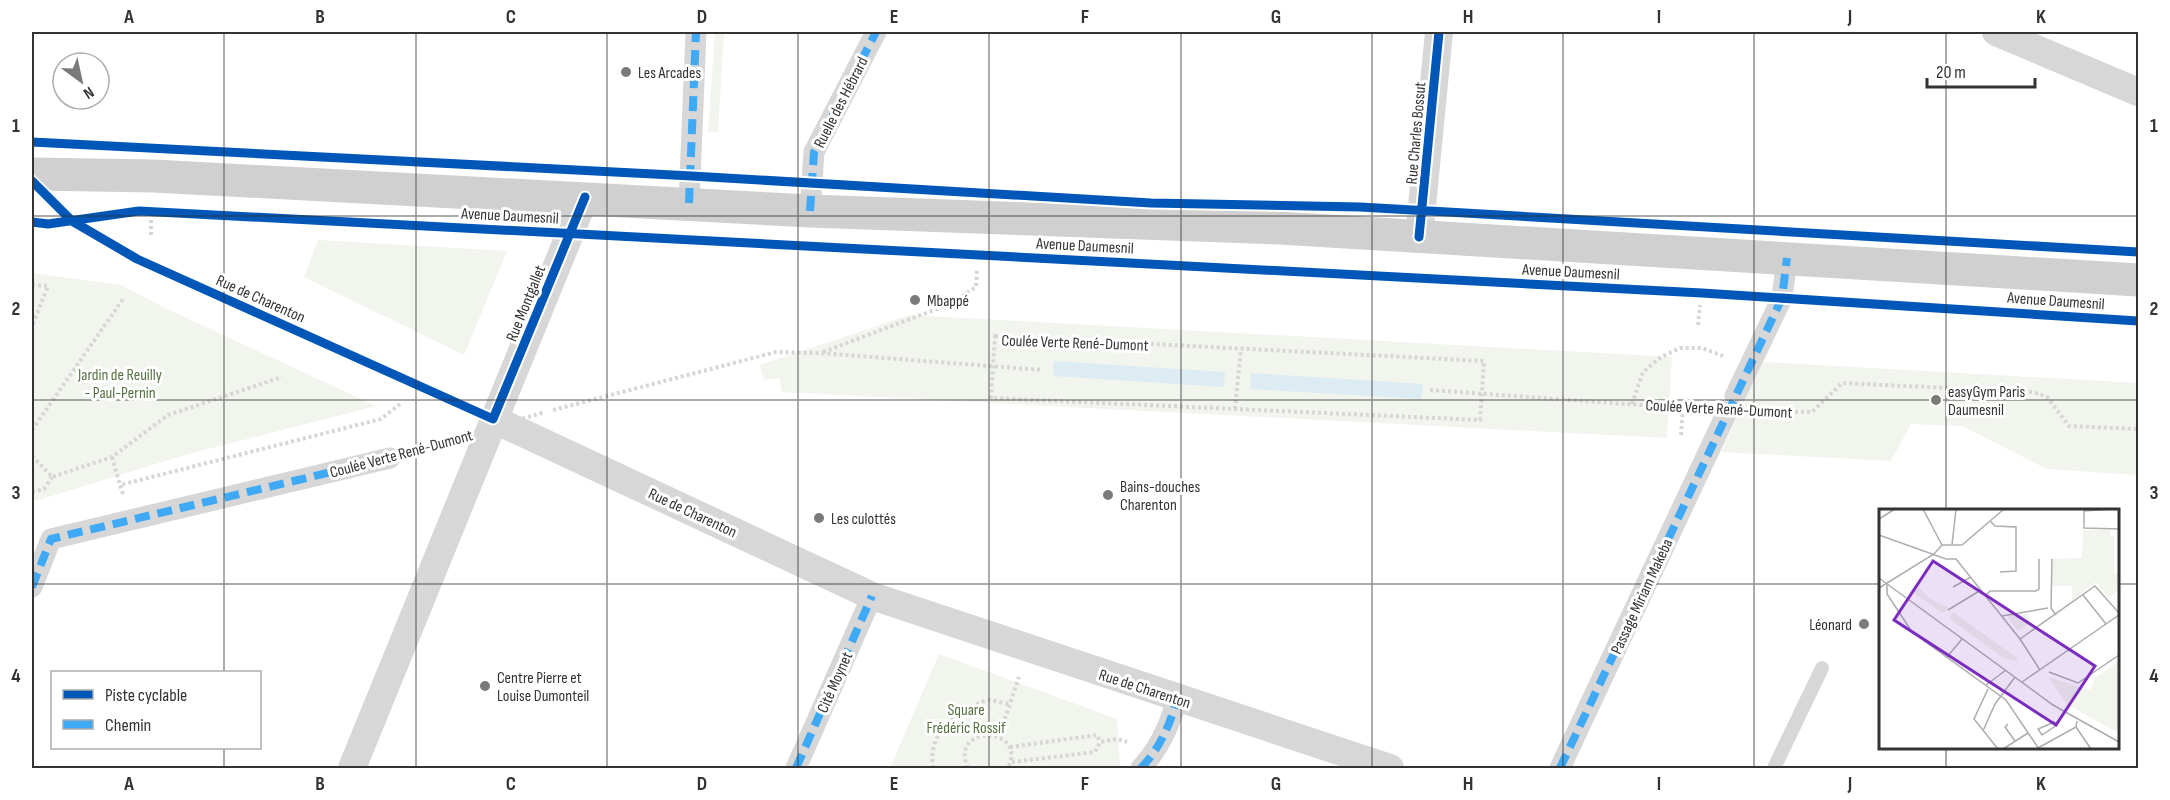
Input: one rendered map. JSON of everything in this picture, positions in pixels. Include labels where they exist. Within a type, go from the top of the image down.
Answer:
[{"type":"main road","name":"Avenue Daumesnil","points":[[32,174],[154,176],[810,211],[1280,228],[2139,280]]},
{"type":"street","points":[[689,203],[696,32]]},
{"type":"street","name":"Ruelle des Hébrard","points":[[810,211],[814,152],[876,32]]},
{"type":"street","name":"Rue Charles Bossut","points":[[1419,237],[1439,32]]},
{"type":"street","points":[[1996,32],[2139,92]]},
{"type":"street","name":"Rue Montgallet","points":[[352,768],[585,198]]},
{"type":"street","points":[[1738,403],[1782,298],[1787,258]]},
{"type":"street","name":"Rue de Charenton","points":[[493,419],[872,596],[1390,768]]},
{"type":"street","name":"Passage Miriam Makeba","points":[[1560,768],[1722,423]]},
{"type":"street","name":"Coulée Verte René-Dumont","points":[[32,587],[51,539],[390,458]]},
{"type":"street","name":"Cité Moynet","points":[[796,768],[872,596]]},
{"type":"street","points":[[1141,768],[1155,752],[1170,726],[1177,699]]},
{"type":"lane","points":[[1774,768],[1822,668]]},
{"type":"path","points":[[139,211],[163,212]]},
{"type":"path","points":[[151,235],[152,214]]},
{"type":"path","points":[[819,354],[950,304],[976,287],[977,268]]},
{"type":"path","points":[[32,285],[48,286],[32,327]]},
{"type":"path","points":[[32,430],[123,299]]},
{"type":"path","points":[[1698,325],[1700,305]]},
{"type":"path","points":[[1632,404],[1643,372],[1661,357],[1680,348],[1702,348],[1724,357]]},
{"type":"path","points":[[1235,409],[1241,349]]},
{"type":"path","points":[[32,492],[44,489],[52,477],[112,457],[168,415],[282,377]]},
{"type":"path","points":[[175,471],[381,420],[400,404]]},
{"type":"path","points":[[1681,435],[1683,407]]},
{"type":"path","points":[[32,456],[52,477]]},
{"type":"path","points":[[112,457],[120,485]]},
{"type":"path","points":[[999,736],[1019,675]]},
{"type":"path","points":[[933,768],[932,759],[938,735],[948,719],[963,708],[989,700],[1009,704]]},
{"type":"path","points":[[968,768],[965,762],[966,749],[974,739],[986,734],[999,736],[1010,747],[1012,762],[1008,768]]},
{"type":"path","points":[[1010,747],[1097,735],[1100,742],[1095,752],[1012,762]]},
{"type":"path","points":[[1100,742],[1118,739]]},
{"type":"green space","points":[[715,32],[724,32],[718,132],[708,132]]},
{"type":"green space","points":[[318,240],[507,251],[464,355],[304,277]]},
{"type":"green space","name":"Jardin de Reuilly - Paul-Pernin","points":[[32,273],[121,285],[163,307],[376,406],[188,454],[32,502]]},
{"type":"green space","points":[[910,315],[1672,357],[1667,438],[782,392],[779,378],[764,380],[760,365]]},
{"type":"green space","points":[[1763,362],[2138,383],[2138,475],[2047,469],[1962,426],[1911,424],[1891,461],[1721,452]]},
{"type":"green space","name":"Square Frédéric Rossif","points":[[939,654],[1117,719],[1120,765],[1115,768],[890,768]]},
{"type":"shaded area","points":[[1054,361],[1225,372],[1224,387],[1053,376]]},
{"type":"shaded area","points":[[1251,373],[1423,384],[1421,399],[1250,389]]},
{"type":"tunnel","points":[[1722,423],[1735,396]]},
{"type":"marked path","points":[[689,203],[696,32]]},
{"type":"marked path","points":[[810,211],[814,152],[876,32]]},
{"type":"marked path","points":[[1560,768],[1782,298],[1787,258]]},
{"type":"marked path","points":[[32,587],[51,539],[390,458]]},
{"type":"marked path","points":[[796,768],[872,596]]},
{"type":"marked path","points":[[1141,768],[1164,736],[1177,699]]},
{"type":"cycle path","points":[[1419,237],[1439,32]]},
{"type":"cycle path","points":[[32,142],[692,176],[1151,203],[1360,207],[2138,252]]},
{"type":"cycle path","points":[[32,181],[72,221],[137,259],[493,419],[585,197]]},
{"type":"cycle path","points":[[32,222],[48,224],[139,211],[1702,293],[2138,321]]},
{"type":"place","name":"Les Arcades","points":[[626,72]]},
{"type":"place","name":"Mbappé","points":[[915,300]]},
{"type":"place","name":"easyGym Paris Daumesnil","points":[[1936,400]]},
{"type":"place","name":"Bains-douches Charenton","points":[[1108,495]]},
{"type":"place","name":"Les culottés","points":[[819,518]]},
{"type":"place","name":"Léonard","points":[[1864,624]]},
{"type":"place","name":"Centre Pierre et Louise Dumonteil","points":[[485,686]]}]
